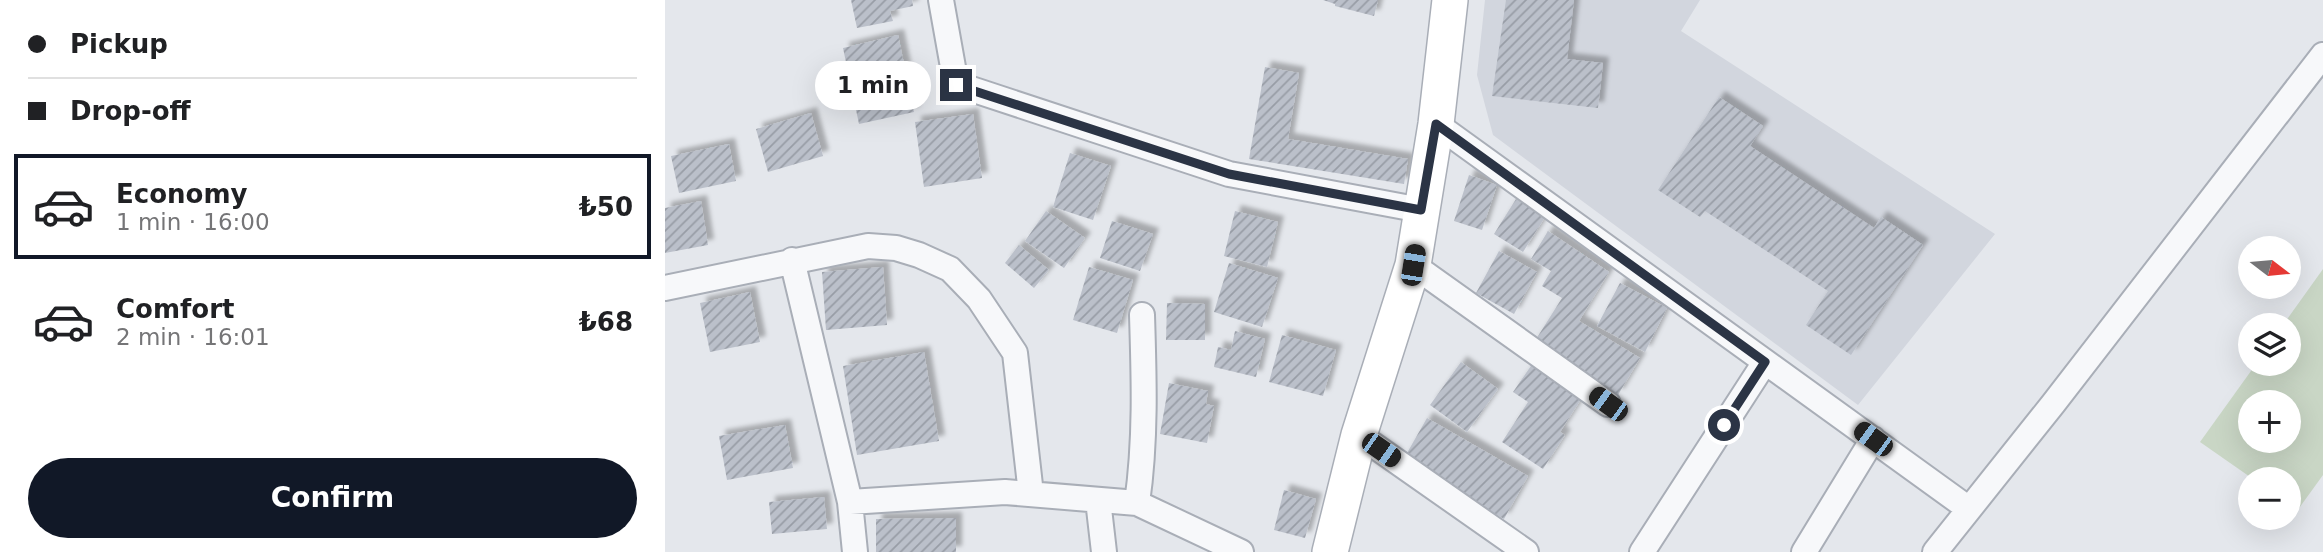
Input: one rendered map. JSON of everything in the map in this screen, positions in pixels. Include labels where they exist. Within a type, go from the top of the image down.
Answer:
[{"type":"main road","points":[[1330,552],[1359,435],[1413,265],[1436,124],[1451,0]]},
{"type":"street","points":[[941,0],[956,85],[1229,174],[1421,210]]},
{"type":"street","points":[[1934,552],[2323,55]]},
{"type":"street","points":[[1436,124],[1969,509]]},
{"type":"street","points":[[665,288],[867,246],[896,248],[950,269],[979,299],[1015,353],[1031,494]]},
{"type":"street","points":[[792,260],[850,502],[855,552]]},
{"type":"street","points":[[1413,265],[1608,404]]},
{"type":"street","points":[[1137,503],[1143,414],[1142,316]]},
{"type":"street","points":[[1642,552],[1765,362]]},
{"type":"street","points":[[1359,435],[1525,552]]},
{"type":"street","points":[[1804,552],[1873,439]]},
{"type":"street","points":[[850,502],[1005,492],[1137,503],[1241,552]]},
{"type":"street","points":[[1098,500],[1104,552]]},
{"type":"shaded area","points":[[1485,0],[1700,0],[1681,31],[1995,234],[1858,405],[1493,135],[1477,75]]},
{"type":"green space","points":[[2323,269],[2323,475],[2301,505],[2301,467],[2238,469],[2200,442],[2247,376],[2301,376],[2301,313],[2292,313]]},
{"type":"building","points":[[851,0],[912,0],[913,6],[890,11],[893,21],[857,28]]},
{"type":"building","points":[[1323,0],[1378,0],[1374,16],[1335,6]]},
{"type":"building","points":[[1506,0],[1574,0],[1567,59],[1603,63],[1598,108],[1492,96]]},
{"type":"building","points":[[898,35],[914,112],[859,124],[843,48]]},
{"type":"building","points":[[1265,67],[1299,73],[1288,139],[1408,159],[1404,184],[1249,159]]},
{"type":"building","points":[[1719,97],[1763,126],[1750,146],[1874,228],[1881,217],[1923,245],[1851,355],[1806,325],[1828,291],[1705,211],[1700,217],[1658,190]]},
{"type":"building","points":[[811,113],[823,156],[768,172],[756,129]]},
{"type":"building","points":[[973,114],[982,178],[924,187],[915,122]]},
{"type":"building","points":[[729,144],[736,181],[679,193],[671,156]]},
{"type":"building","points":[[1070,153],[1111,166],[1093,220],[1053,207]]},
{"type":"building","points":[[1469,175],[1497,185],[1482,230],[1454,221]]},
{"type":"building","points":[[1516,199],[1545,217],[1523,252],[1494,234]]},
{"type":"building","points":[[701,201],[708,245],[665,253],[665,208]]},
{"type":"building","points":[[1046,211],[1085,238],[1064,268],[1025,241]]},
{"type":"building","points":[[1235,211],[1278,222],[1267,267],[1224,256]]},
{"type":"building","points":[[1112,221],[1153,234],[1140,271],[1100,258]]},
{"type":"building","points":[[1548,231],[1609,272],[1579,321],[1640,358],[1618,395],[1533,344],[1562,298],[1542,286],[1551,271],[1531,259]]},
{"type":"building","points":[[1019,245],[1049,270],[1034,288],[1005,263]]},
{"type":"building","points":[[1499,251],[1537,272],[1514,314],[1476,293]]},
{"type":"building","points":[[1229,263],[1278,278],[1262,327],[1214,312]]},
{"type":"building","points":[[883,267],[887,325],[826,330],[822,272]]},
{"type":"building","points":[[1089,267],[1133,280],[1117,333],[1073,320]]},
{"type":"building","points":[[1620,283],[1667,308],[1645,352],[1597,326]]},
{"type":"building","points":[[750,292],[760,342],[710,352],[700,303]]},
{"type":"building","points":[[1167,303],[1205,304],[1205,340],[1166,340]]},
{"type":"building","points":[[1235,331],[1265,339],[1256,377],[1214,367],[1218,347],[1231,350]]},
{"type":"building","points":[[1282,335],[1336,350],[1323,396],[1269,382]]},
{"type":"building","points":[[924,352],[939,441],[857,455],[843,366]]},
{"type":"building","points":[[1461,362],[1498,389],[1467,432],[1430,405]]},
{"type":"building","points":[[1533,363],[1583,396],[1560,432],[1565,435],[1543,469],[1502,442],[1528,402],[1513,392]]},
{"type":"building","points":[[1169,383],[1208,391],[1206,404],[1214,406],[1207,443],[1160,434]]},
{"type":"building","points":[[1427,418],[1528,476],[1504,519],[1403,460]]},
{"type":"building","points":[[785,425],[793,468],[727,480],[719,436]]},
{"type":"building","points":[[1284,490],[1316,499],[1305,538],[1274,530]]},
{"type":"building","points":[[824,497],[827,529],[772,534],[769,502]]},
{"type":"building","points":[[956,518],[956,552],[876,552],[876,519]]},
{"type":"route","points":[[956,85],[1229,174],[1421,210],[1436,124],[1765,362],[1724,425]]}]
